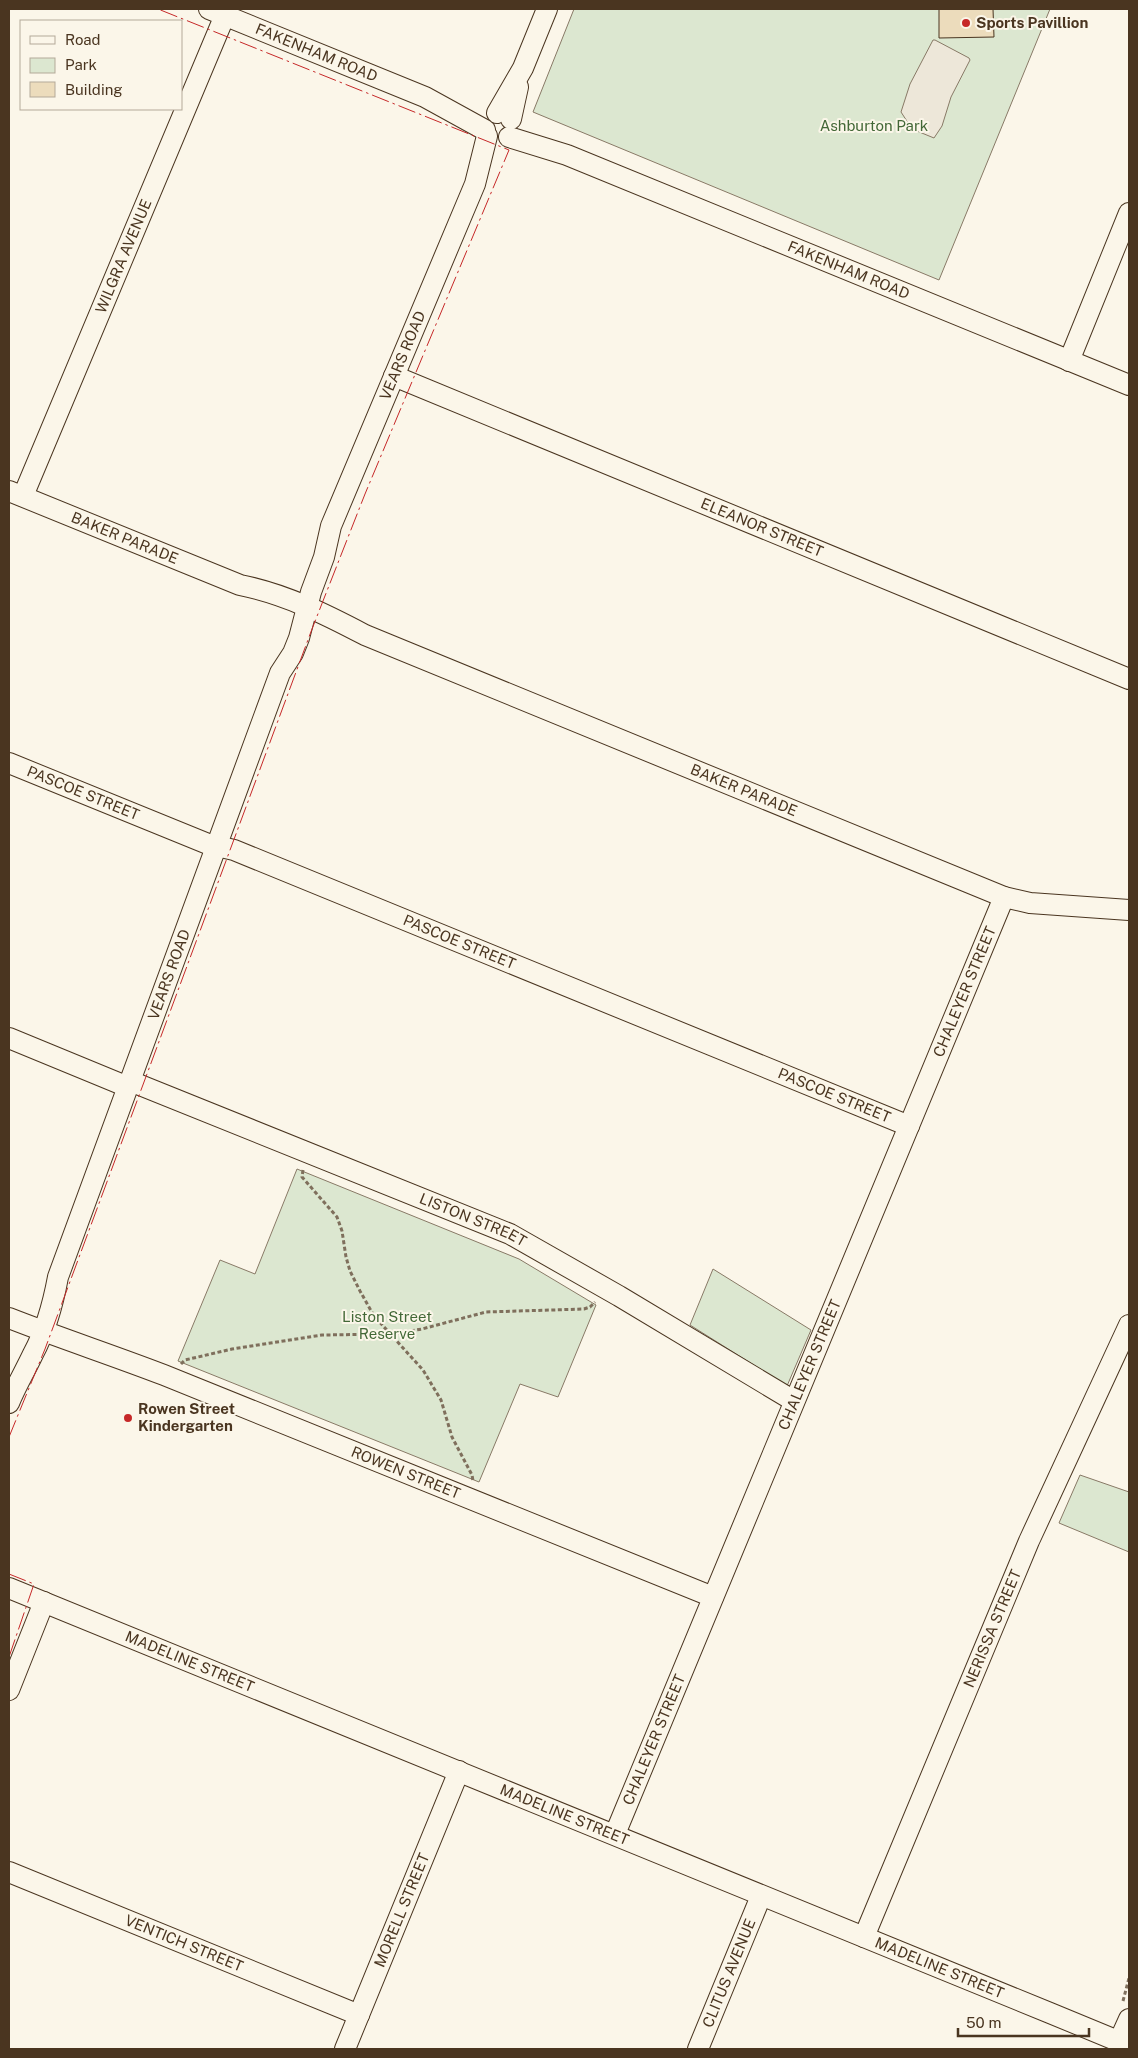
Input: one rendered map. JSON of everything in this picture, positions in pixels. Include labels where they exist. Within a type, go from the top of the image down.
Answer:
[{"type":"street","name":"VEARS ROAD","points":[[9,1403],[26,1350],[40,1326],[43,1304],[58,1277],[280,673],[293,653],[300,609],[311,592],[324,557],[331,526],[547,9]]},
{"type":"street","name":"FAKENHAM ROAD","points":[[217,12],[1129,385]]},
{"type":"street","name":"WILGRA AVENUE","points":[[182,96],[217,12]]},
{"type":"street","name":"WILGRA AVENUE","points":[[16,493],[176,110]]},
{"type":"street","points":[[1069,360],[1129,213]]},
{"type":"street","name":"ELEANOR STREET","points":[[394,376],[1129,679]]},
{"type":"street","name":"BAKER PARADE","points":[[16,493],[240,585],[265,600],[300,609],[1004,897],[1030,903],[1129,910]]},
{"type":"street","name":"PASCOE STREET","points":[[9,763],[208,844],[217,845],[252,857],[909,1126]]},
{"type":"street","name":"CHALEYER STREET","points":[[615,1834],[1004,897]]},
{"type":"street","name":"LISTON STREET","points":[[9,1038],[510,1234],[611,1291],[794,1401]]},
{"type":"street","name":"ROWEN STREET","points":[[9,1308],[40,1326]]},
{"type":"street","name":"ROWEN STREET","points":[[9,1318],[63,1330],[99,1350],[713,1597]]},
{"type":"street","name":"NERISSA STREET","points":[[864,1937],[1029,1541],[1129,1326]]},
{"type":"street","name":"MADELINE STREET","points":[[9,1588],[459,1770],[761,1896],[1123,2043]]},
{"type":"street","points":[[9,1690],[44,1602]]},
{"type":"street","name":"MORELL STREET","points":[[345,2049],[459,1770]]},
{"type":"street","name":"VENTICH STREET","points":[[9,1872],[359,2015]]},
{"type":"street","name":"CLITUS AVENUE","points":[[698,2049],[761,1896]]},
{"type":"street","points":[[1123,2043],[1129,2019]]},
{"type":"path","points":[[311,1173],[302,1170],[302,1176],[337,1217],[342,1231],[350,1271],[374,1316],[423,1370],[441,1400],[449,1429],[472,1475],[473,1481],[464,1477]]},
{"type":"path","points":[[189,1368],[180,1364],[185,1360],[232,1349],[322,1335],[392,1334],[422,1329],[486,1312],[584,1309],[595,1302],[587,1297]]},
{"type":"green space","name":"Ashburton Park","points":[[574,9],[1050,9],[939,280],[533,112]]},
{"type":"green space","name":"Liston Street Reserve","points":[[297,1169],[519,1259],[596,1305],[558,1397],[520,1384],[479,1482],[178,1361],[220,1260],[255,1274]]},
{"type":"green space","points":[[713,1269],[811,1330],[787,1386],[690,1325]]},
{"type":"green space","points":[[1080,1475],[1129,1492],[1129,1552],[1059,1523]]},
{"type":"shaded area","points":[[933,40],[970,60],[951,97],[942,126],[934,138],[912,129],[901,112],[910,84]]},
{"type":"building","name":"Sports Pavillion","points":[[939,9],[993,9],[994,37],[939,38]]},
{"type":"power","points":[[9,1437],[45,1349],[312,629],[365,494],[509,150],[158,9]]},
{"type":"power","points":[[9,1574],[34,1584],[9,1657]]},
{"type":"place","name":"Sports Pavillion","points":[[966,23]]},
{"type":"place","name":"Rowen Street Kindergarten","points":[[128,1418]]}]
